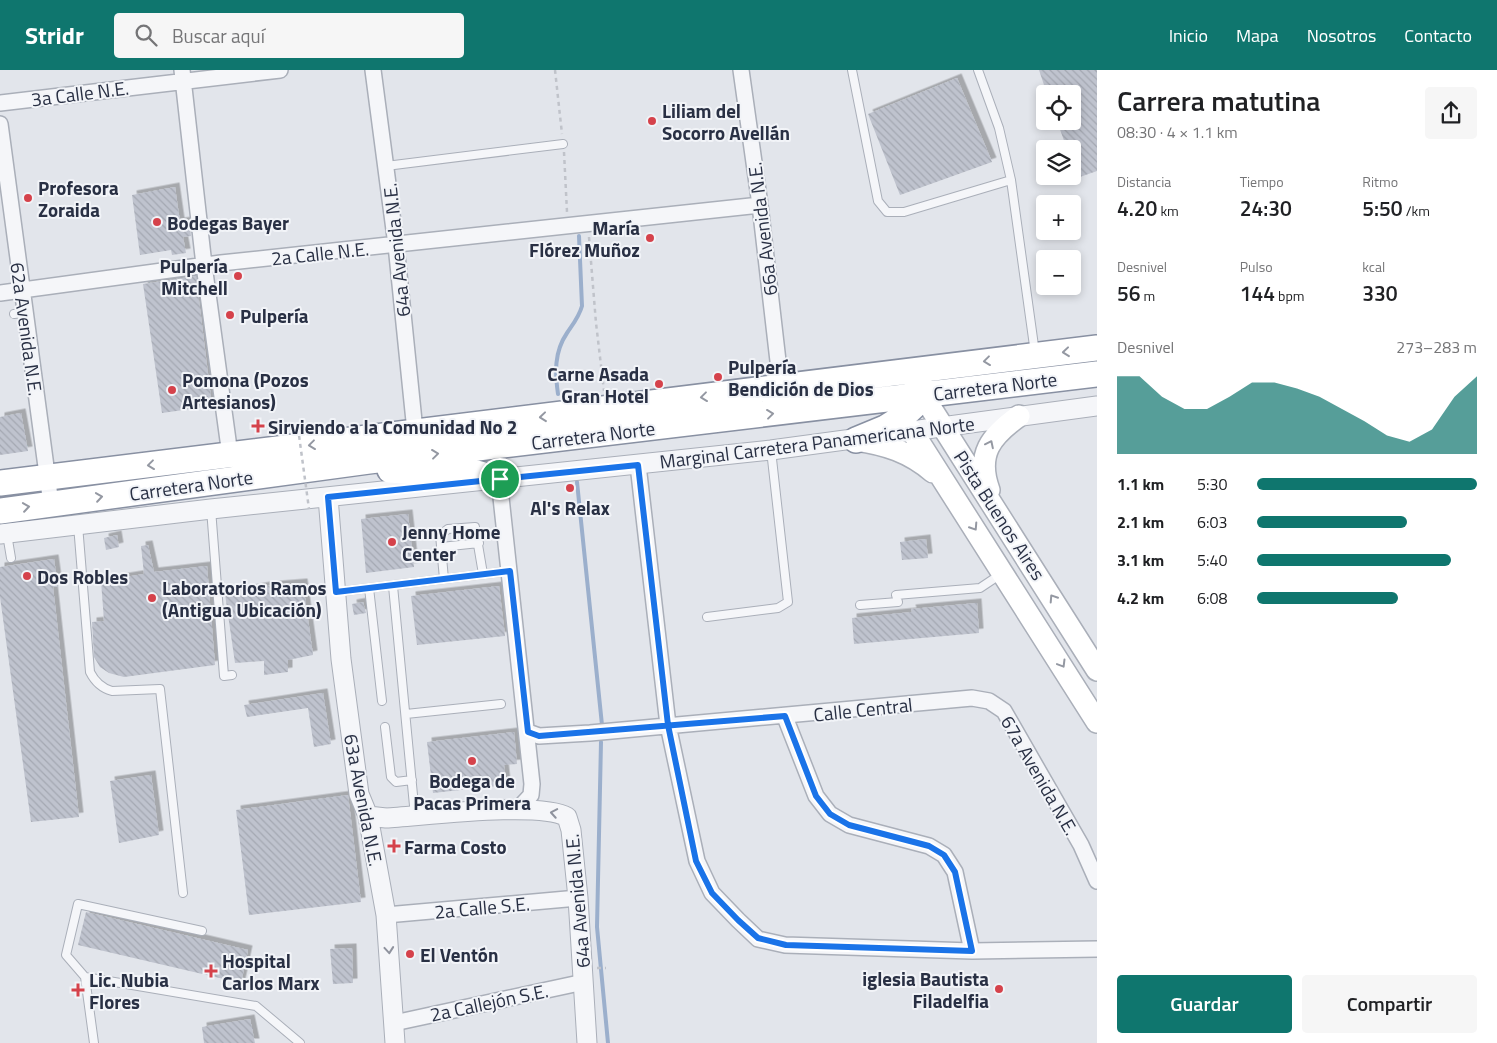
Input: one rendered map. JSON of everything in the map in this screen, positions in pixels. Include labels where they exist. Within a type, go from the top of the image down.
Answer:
[{"type":"highway","name":"Carretera Norte","points":[[0,483],[1097,348]]},
{"type":"highway","points":[[856,440],[884,428],[901,418],[924,395],[942,386],[1083,367],[1097,362]]},
{"type":"highway","name":"Carretera Norte","points":[[2,526],[51,504],[369,461],[1097,374]]},
{"type":"highway","points":[[912,431],[916,407],[924,395]]},
{"type":"highway","points":[[369,461],[394,471],[473,472],[500,479]]},
{"type":"main road","name":"Pista Buenos Aires","points":[[891,374],[907,378],[917,385],[1095,662]]},
{"type":"main road","points":[[995,507],[985,479],[984,457],[992,438],[1019,416]]},
{"type":"main road","name":"Pista Buenos Aires","points":[[912,431],[1097,722]]},
{"type":"main road","points":[[856,440],[894,448],[912,456],[948,486]]},
{"type":"main road","points":[[999,566],[1019,544]]},
{"type":"street","name":"3a Calle N.E.","points":[[0,103],[183,76],[280,70]]},
{"type":"street","name":"64a Avenida N.E.","points":[[373,70],[396,245],[415,431]]},
{"type":"street","name":"66a Avenida N.E.","points":[[741,70],[760,205],[781,388]]},
{"type":"street","points":[[183,76],[204,265],[230,455]]},
{"type":"street","name":"62a Avenida N.E.","points":[[0,124],[22,292],[19,314],[51,504]]},
{"type":"street","name":"2a Calle N.E.","points":[[0,293],[22,292],[204,265],[760,205]]},
{"type":"street","name":"Marginal Carretera Panamericana Norte","points":[[2,526],[78,525],[210,509],[638,465],[856,440],[944,426],[1097,406]]},
{"type":"street","points":[[638,465],[668,725],[696,861],[712,893],[758,938],[786,945],[972,951],[1097,949]]},
{"type":"street","points":[[368,816],[386,818],[518,809],[531,795],[528,732],[500,479]]},
{"type":"street","name":"63a Avenida N.E.","points":[[328,497],[341,659],[352,750],[359,794],[368,816],[386,915],[395,1043]]},
{"type":"street","name":"Calle Central","points":[[528,732],[539,736],[610,732],[668,725],[972,698],[989,701]]},
{"type":"street","name":"67a Avenida N.E.","points":[[989,701],[1004,711],[1081,845],[1097,881]]},
{"type":"street","points":[[785,716],[816,796],[830,814],[849,825],[929,846],[944,855],[955,872],[972,951]]},
{"type":"street","name":"64a Avenida N.E.","points":[[518,809],[554,812],[567,817],[571,830],[578,898],[590,975],[587,1043]]},
{"type":"street","name":"2a Calle S.E.","points":[[386,915],[578,898]]},
{"type":"street","name":"2a Callejón S.E.","points":[[394,1024],[590,975]]},
{"type":"lane","points":[[852,70],[878,201],[887,212],[904,212],[1012,180]]},
{"type":"lane","points":[[978,70],[1000,128],[1012,180],[1035,355]]},
{"type":"lane","points":[[386,166],[563,144]]},
{"type":"lane","points":[[707,618],[778,608],[788,602],[771,450]]},
{"type":"lane","points":[[210,509],[224,676],[232,675]]},
{"type":"lane","points":[[78,525],[90,672],[104,689],[112,691],[160,689],[183,893]]},
{"type":"lane","points":[[2,526],[11,558]]},
{"type":"lane","points":[[444,580],[440,535],[444,531],[472,526],[478,530],[483,574]]},
{"type":"lane","points":[[441,547],[479,543]]},
{"type":"lane","points":[[860,605],[898,602],[896,595],[980,588],[999,566]]},
{"type":"lane","points":[[336,592],[510,571]]},
{"type":"lane","points":[[393,586],[415,816]]},
{"type":"lane","points":[[369,588],[382,701]]},
{"type":"lane","points":[[406,714],[501,704]]},
{"type":"lane","points":[[385,727],[392,777],[396,782],[412,780]]},
{"type":"lane","points":[[202,931],[78,904],[66,956],[86,978],[256,1006],[298,1040]]},
{"type":"lane","points":[[86,978],[87,1000],[94,1043]]},
{"type":"lane","points":[[288,1043],[298,1040]]},
{"type":"path","points":[[582,224],[604,386]]},
{"type":"path","points":[[298,428],[309,509]]},
{"type":"path","points":[[590,975],[606,968]]},
{"type":"building","points":[[1039,70],[1097,70],[1097,171],[1081,177],[1081,140],[1064,140],[1060,130],[1081,130],[1081,85],[1044,85]]},
{"type":"building","points":[[957,78],[992,162],[900,195],[868,114]]},
{"type":"building","name":"Bodegas Bayer","points":[[175,187],[180,222],[189,221],[191,236],[183,237],[186,253],[172,255],[171,250],[140,255],[132,195]]},
{"type":"building","points":[[196,276],[212,406],[162,413],[143,284]]},
{"type":"building","points":[[21,413],[28,451],[0,455],[0,417]]},
{"type":"building","points":[[408,514],[414,567],[366,573],[361,519]]},
{"type":"building","points":[[117,535],[119,547],[106,550],[104,538]]},
{"type":"building","points":[[926,539],[928,558],[902,560],[900,542]]},
{"type":"building","points":[[148,545],[154,572],[207,566],[215,665],[124,677],[109,673],[100,667],[94,657],[92,622],[104,621],[101,581],[144,574],[141,546]]},
{"type":"building","points":[[54,559],[58,587],[53,587],[79,817],[31,822],[0,597],[0,567]]},
{"type":"building","points":[[303,583],[313,655],[288,660],[288,672],[264,675],[264,661],[235,663],[225,594],[266,586]]},
{"type":"building","points":[[499,586],[505,636],[417,645],[411,596]]},
{"type":"building","points":[[363,602],[366,613],[354,615],[352,604]]},
{"type":"building","points":[[977,603],[979,633],[854,644],[852,618],[912,612],[911,609]]},
{"type":"building","points":[[323,693],[331,744],[314,747],[308,708],[247,717],[244,705]]},
{"type":"building","points":[[514,732],[517,764],[504,765],[506,785],[433,793],[427,742]]},
{"type":"building","points":[[151,775],[159,835],[119,843],[110,781]]},
{"type":"building","points":[[348,795],[361,902],[249,915],[236,810]]},
{"type":"building","points":[[86,912],[248,950],[241,983],[78,945]]},
{"type":"building","points":[[352,948],[353,983],[333,984],[330,949]]},
{"type":"building","points":[[250,1019],[255,1043],[204,1043],[202,1027]]},
{"type":"waterway","points":[[558,394],[556,378],[558,355],[563,340],[578,317],[582,306],[579,236]]},
{"type":"waterway","points":[[577,482],[602,725]]},
{"type":"waterway","points":[[601,742],[597,927],[608,1043]]},
{"type":"place","name":"Liliam del Socorro Avellán","points":[[652,121]]},
{"type":"place","name":"Profesora Zoraida","points":[[28,198]]},
{"type":"place","name":"Bodegas Bayer","points":[[157,222]]},
{"type":"place","name":"María Flórez Muñoz","points":[[650,238]]},
{"type":"place","name":"Pulpería Mitchell","points":[[238,276]]},
{"type":"place","name":"Pulpería","points":[[230,315]]},
{"type":"place","name":"Pulpería Bendición de Dios","points":[[718,377]]},
{"type":"place","name":"Carne Asada Gran Hotel","points":[[659,384]]},
{"type":"place","name":"Pomona (Pozos Artesianos)","points":[[172,390]]},
{"type":"place","name":"Sirviendo a la Comunidad No 2","points":[[258,426]]},
{"type":"place","name":"Al's Relax","points":[[570,488]]},
{"type":"place","name":"Jenny Home Center","points":[[392,542]]},
{"type":"place","name":"Dos Robles","points":[[27,576]]},
{"type":"place","name":"Laboratorios Ramos (Antigua Ubicación)","points":[[152,598]]},
{"type":"place","name":"Bodega de Pacas Primera","points":[[472,761]]},
{"type":"place","name":"Farma Costo","points":[[394,846]]},
{"type":"place","name":"El Ventón","points":[[410,954]]},
{"type":"place","name":"Hospital Carlos Marx","points":[[211,971]]},
{"type":"place","name":"iglesia Bautista Filadelfia","points":[[999,989]]},
{"type":"place","name":"Lic. Nubia Flores","points":[[78,990]]},
{"type":"route","points":[[500,479],[328,497],[334,549],[336,592],[510,571],[528,732],[539,736],[611,732],[668,725],[785,716],[816,796],[830,814],[849,825],[929,846],[944,855],[955,872],[972,951],[786,945],[758,938],[738,920],[712,893],[696,861],[668,725],[656,635],[638,465],[500,479]]}]
